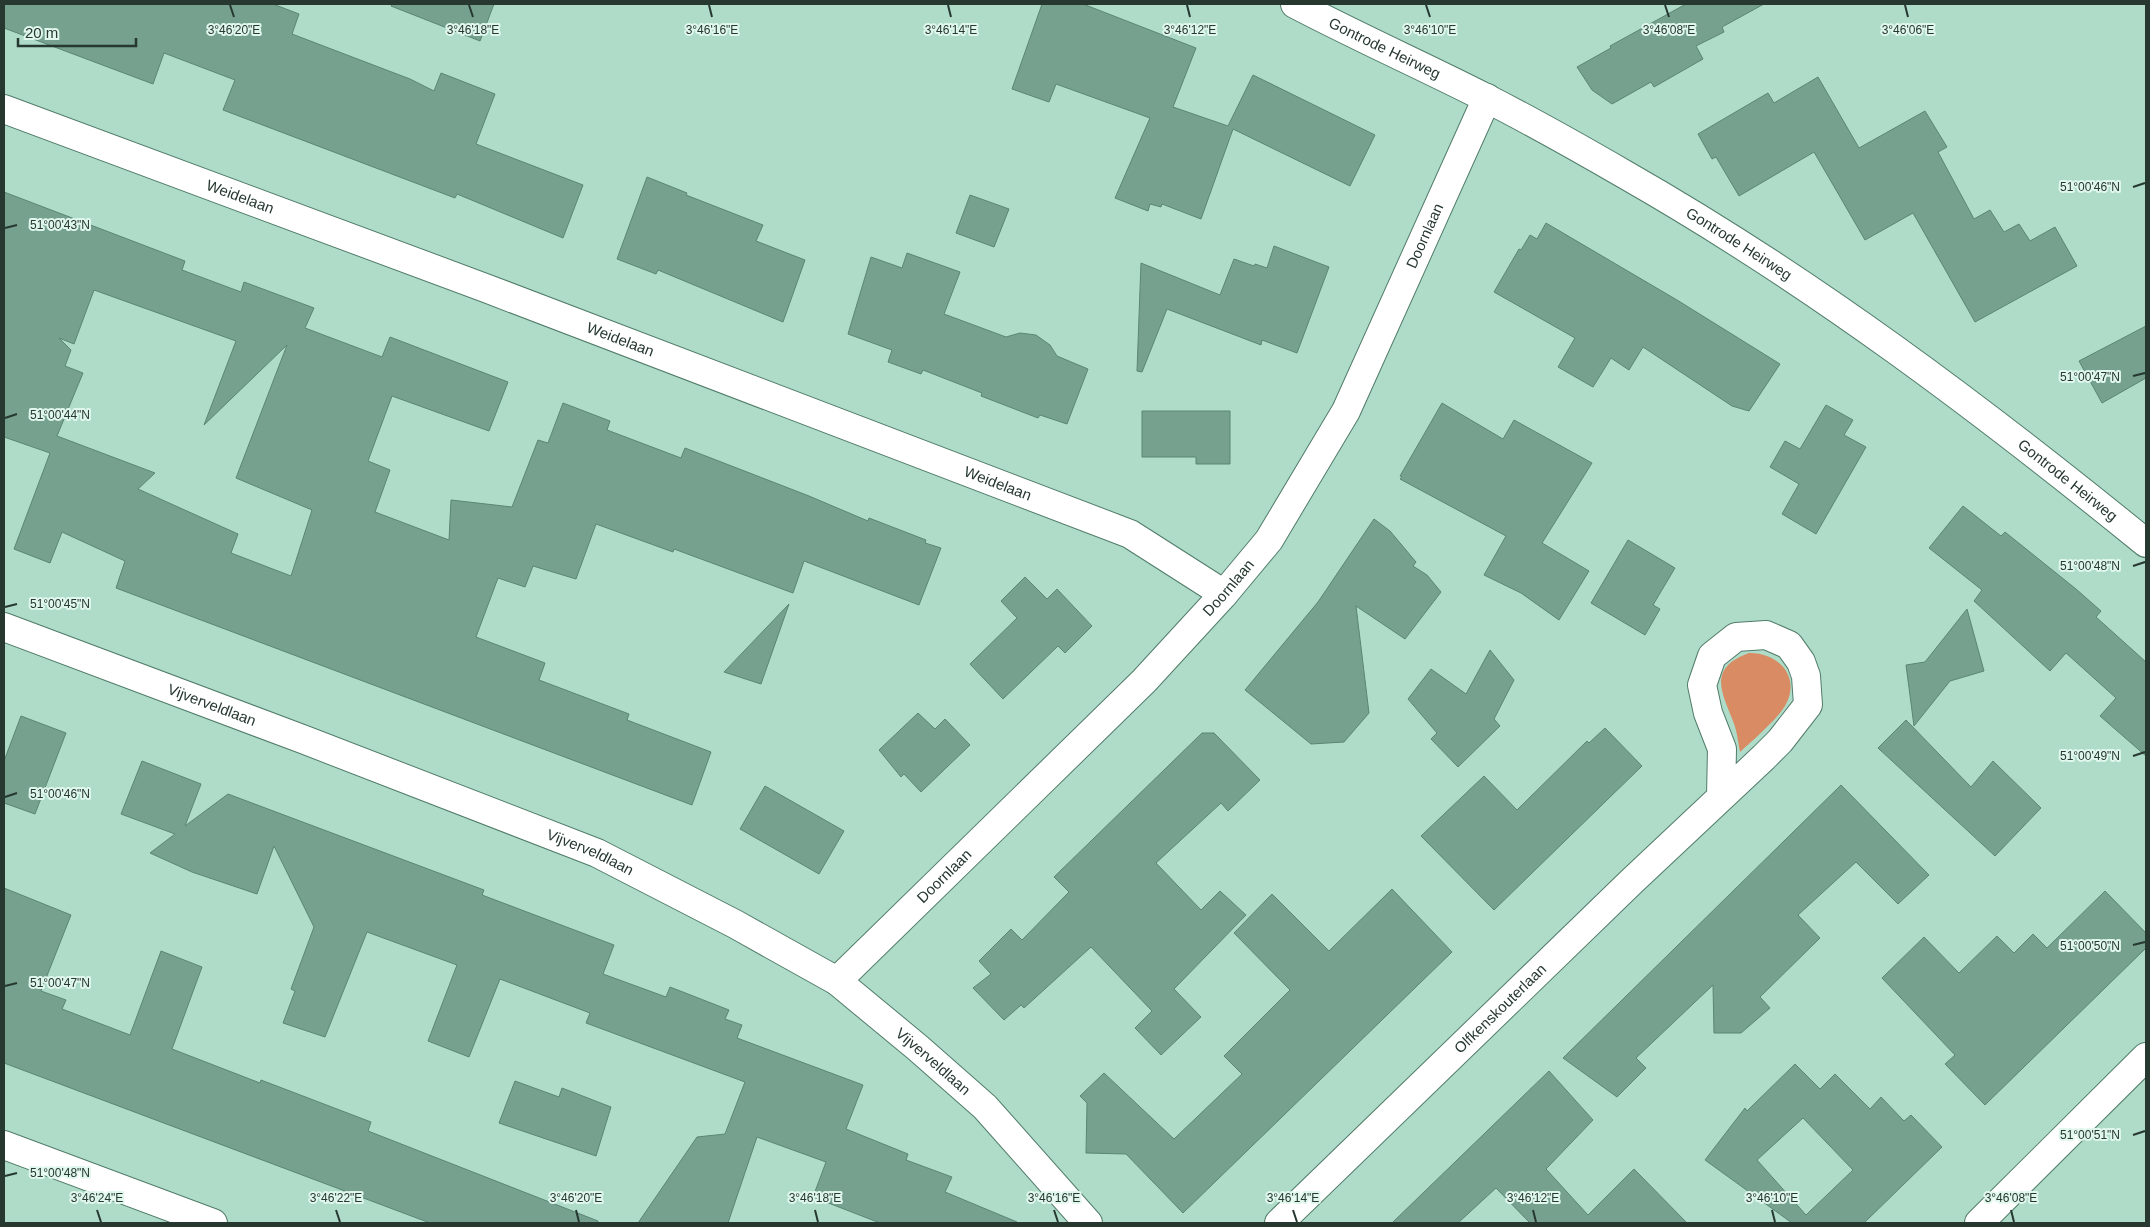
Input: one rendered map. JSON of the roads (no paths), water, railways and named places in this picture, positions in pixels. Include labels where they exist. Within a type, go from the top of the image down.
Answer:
[{"type":"street","name":"Gontrode Heirweg","points":[[1295,4],[1354,35],[1487,98],[1624,174],[1754,252],[1842,311],[1950,389],[2146,542]]},
{"type":"street","name":"Doornlaan","points":[[837,981],[1144,681],[1224,594],[1270,540],[1346,411],[1487,98]]},
{"type":"street","name":"Weidelaan","points":[[4,109],[488,288],[1130,534],[1224,594]]},
{"type":"street","name":"Vijverveldlaan","points":[[4,627],[305,740],[597,853],[735,924],[837,981],[918,1048],[985,1107],[1088,1223]]},
{"type":"street","name":"Olfkenskouterlaan","points":[[1279,1223],[1775,746],[1808,705],[1806,676],[1801,662],[1789,644],[1766,635],[1736,637],[1712,656],[1702,684],[1708,713],[1722,749],[1721,796]]},
{"type":"street","points":[[1979,1223],[2146,1058]]},
{"type":"street","points":[[4,1145],[213,1223]]}]
